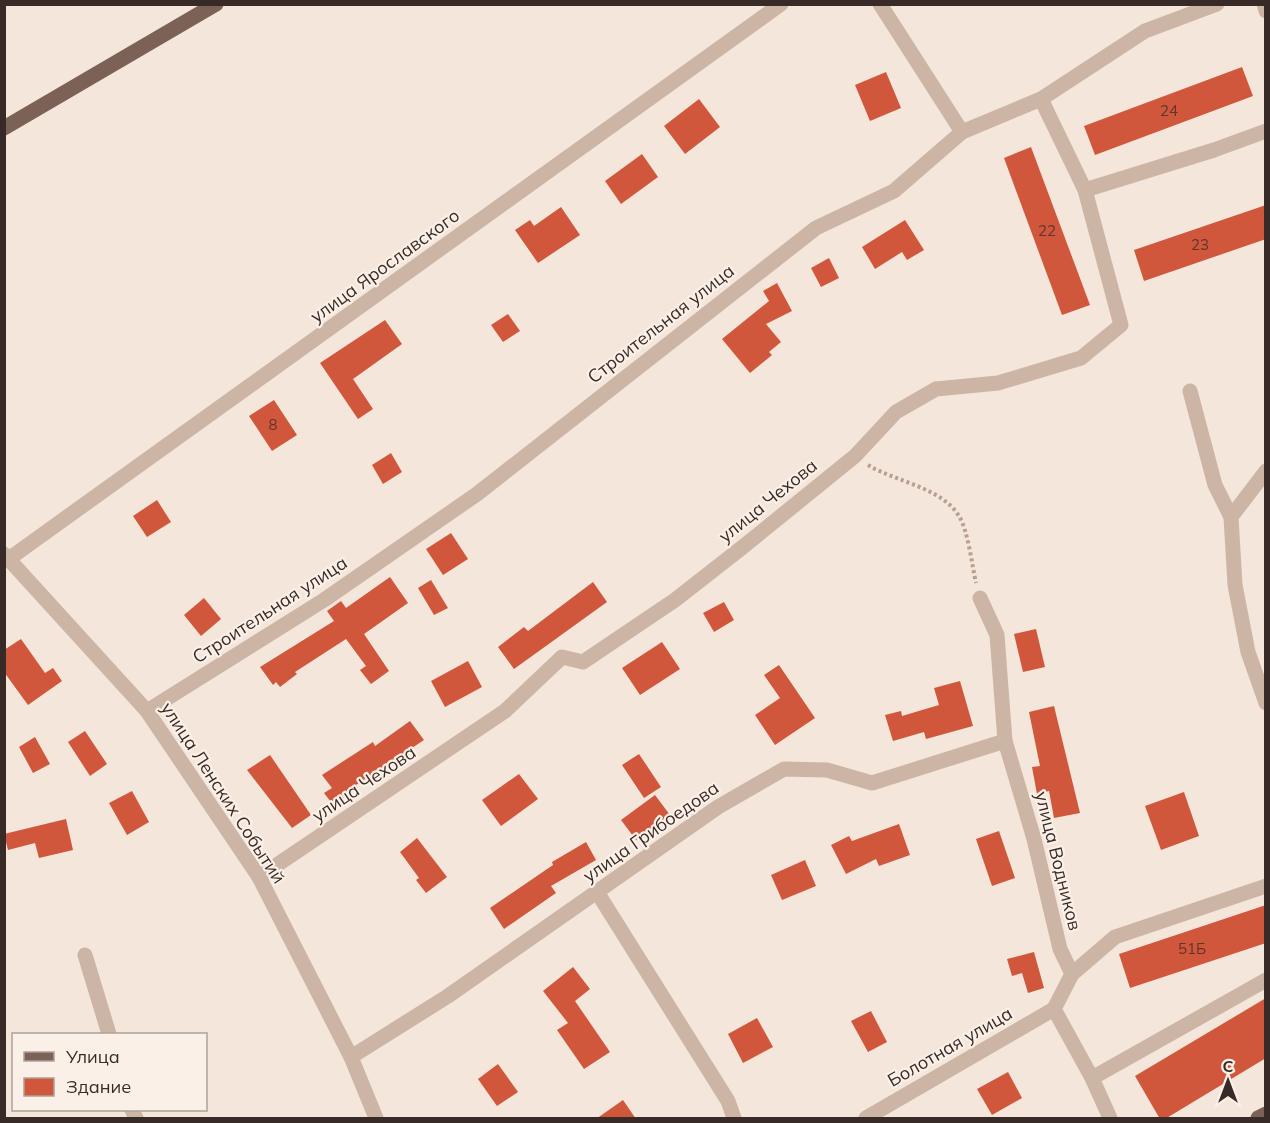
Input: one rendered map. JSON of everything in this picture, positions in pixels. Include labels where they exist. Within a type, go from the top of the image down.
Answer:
[{"type":"main road","points":[[4,128],[213,5]]},
{"type":"main road","points":[[1258,1119],[1266,1114]]},
{"type":"street","name":"улица Ярославского","points":[[8,556],[781,4]]},
{"type":"street","points":[[880,4],[962,132]]},
{"type":"street","name":"Строительная улица","points":[[147,711],[324,600],[477,494],[816,228],[894,191],[962,132],[1041,99],[1145,31],[1217,4]]},
{"type":"street","points":[[1264,4],[1266,11]]},
{"type":"street","name":"улица Чехова","points":[[259,877],[505,711],[562,657],[583,662],[619,640],[718,566],[855,456],[896,412],[936,389],[998,383],[1081,358],[1121,325],[1085,190],[1041,99]]},
{"type":"street","points":[[1085,190],[1214,150],[1266,130]]},
{"type":"street","points":[[1190,391],[1215,485],[1231,517],[1235,585],[1248,652],[1266,704]]},
{"type":"street","points":[[1231,517],[1266,471]]},
{"type":"street","name":"улица Ленских Событий","points":[[8,556],[147,711],[259,877],[351,1057],[376,1119]]},
{"type":"street","name":"улица Водников","points":[[980,598],[997,635],[1005,741],[1034,839],[1060,949],[1072,974]]},
{"type":"street","name":"улица Грибоедова","points":[[351,1057],[448,996],[718,807],[784,769],[827,770],[872,783],[1005,741]]},
{"type":"street","points":[[1110,1119],[1092,1078],[1054,1010],[1072,974],[1115,937],[1266,886]]},
{"type":"street","points":[[597,892],[728,1101],[734,1119]]},
{"type":"street","points":[[85,955],[108,1033]]},
{"type":"street","points":[[1092,1078],[1266,980]]},
{"type":"street","name":"Болотная улица","points":[[866,1119],[1054,1010]]},
{"type":"path","points":[[855,456],[885,475],[946,500],[960,517],[980,598]]},
{"type":"building","points":[[1242,67],[1253,96],[1095,155],[1084,126]]},
{"type":"building","points":[[886,72],[901,108],[870,121],[855,85]]},
{"type":"building","points":[[699,99],[720,127],[685,154],[664,126]]},
{"type":"building","points":[[1031,147],[1090,305],[1062,315],[1004,158]]},
{"type":"building","points":[[642,154],[658,177],[621,204],[605,181]]},
{"type":"building","points":[[1266,205],[1266,239],[1144,281],[1134,250]]},
{"type":"building","points":[[561,207],[580,235],[538,263],[515,230],[530,220],[534,226]]},
{"type":"building","points":[[905,220],[924,250],[907,260],[902,252],[875,269],[862,247]]},
{"type":"building","points":[[829,258],[839,278],[821,287],[811,268]]},
{"type":"building","points":[[777,283],[792,311],[766,324],[781,342],[769,352],[772,355],[750,373],[722,339],[769,301],[763,291]]},
{"type":"building","points":[[508,314],[520,331],[503,342],[491,325]]},
{"type":"building","points":[[385,320],[402,344],[353,379],[373,409],[358,419],[320,363]]},
{"type":"building","points":[[274,400],[297,435],[272,451],[249,416]]},
{"type":"building","points":[[391,453],[402,472],[383,484],[372,465]]},
{"type":"building","points":[[157,500],[171,522],[147,537],[133,516]]},
{"type":"building","points":[[451,533],[468,559],[443,575],[426,549]]},
{"type":"building","points":[[390,577],[408,603],[364,634],[389,671],[371,684],[360,670],[366,666],[346,639],[295,672],[297,674],[280,687],[276,682],[273,685],[260,667],[334,621],[327,611],[341,601],[346,608]]},
{"type":"building","points":[[431,580],[448,608],[434,615],[418,588]]},
{"type":"building","points":[[593,582],[607,602],[514,669],[498,647],[524,627],[528,631]]},
{"type":"building","points":[[204,598],[221,619],[201,636],[184,615]]},
{"type":"building","points":[[724,602],[734,620],[714,632],[703,613]]},
{"type":"building","points":[[1036,629],[1045,667],[1023,672],[1014,634]]},
{"type":"building","points":[[21,639],[45,673],[53,668],[62,681],[28,705],[4,672],[4,650]]},
{"type":"building","points":[[662,642],[680,669],[640,695],[622,668]]},
{"type":"building","points":[[468,661],[482,687],[445,707],[431,681]]},
{"type":"building","points":[[779,665],[815,718],[775,745],[755,715],[780,698],[764,675]]},
{"type":"building","points":[[960,681],[973,726],[926,739],[924,732],[893,741],[885,715],[901,711],[902,716],[939,705],[934,688]]},
{"type":"building","points":[[1054,706],[1080,813],[1054,818],[1049,791],[1037,794],[1032,767],[1040,766],[1029,712]]},
{"type":"building","points":[[410,721],[424,740],[356,785],[358,788],[334,806],[324,793],[332,788],[322,775],[373,742],[375,746]]},
{"type":"building","points":[[85,731],[107,764],[90,776],[68,742]]},
{"type":"building","points":[[35,737],[50,764],[33,773],[19,747]]},
{"type":"building","points":[[639,754],[661,787],[644,798],[622,765]]},
{"type":"building","points":[[270,755],[311,815],[292,828],[247,770]]},
{"type":"building","points":[[519,774],[538,799],[501,826],[482,800]]},
{"type":"building","points":[[132,791],[149,822],[127,835],[109,803]]},
{"type":"building","points":[[1184,792],[1199,836],[1161,850],[1145,806]]},
{"type":"building","points":[[655,795],[670,815],[636,840],[621,820]]},
{"type":"building","points":[[66,819],[73,850],[39,858],[35,843],[8,850],[4,834]]},
{"type":"building","points":[[899,824],[910,855],[879,866],[876,859],[846,874],[831,845],[849,836],[852,841]]},
{"type":"building","points":[[999,831],[1015,878],[992,886],[976,839]]},
{"type":"building","points":[[417,838],[447,877],[426,893],[416,880],[419,878],[400,852]]},
{"type":"building","points":[[586,842],[596,860],[551,886],[556,893],[504,929],[490,908],[553,865],[552,862]]},
{"type":"building","points":[[805,860],[816,886],[782,900],[771,875]]},
{"type":"building","points":[[1266,905],[1266,943],[1130,988],[1119,954]]},
{"type":"building","points":[[1034,952],[1044,988],[1028,993],[1022,973],[1012,976],[1007,959]]},
{"type":"building","points":[[573,967],[590,989],[575,1001],[610,1052],[584,1069],[557,1030],[568,1023],[543,991]]},
{"type":"building","points":[[1266,998],[1266,1058],[1165,1119],[1160,1119],[1135,1076]]},
{"type":"building","points":[[871,1011],[887,1042],[868,1052],[851,1021]]},
{"type":"building","points":[[757,1018],[773,1047],[743,1063],[728,1034]]},
{"type":"building","points":[[498,1064],[518,1092],[497,1106],[478,1079]]},
{"type":"building","points":[[1008,1072],[1022,1098],[992,1115],[977,1089]]},
{"type":"building","points":[[623,1100],[636,1119],[596,1119]]}]
